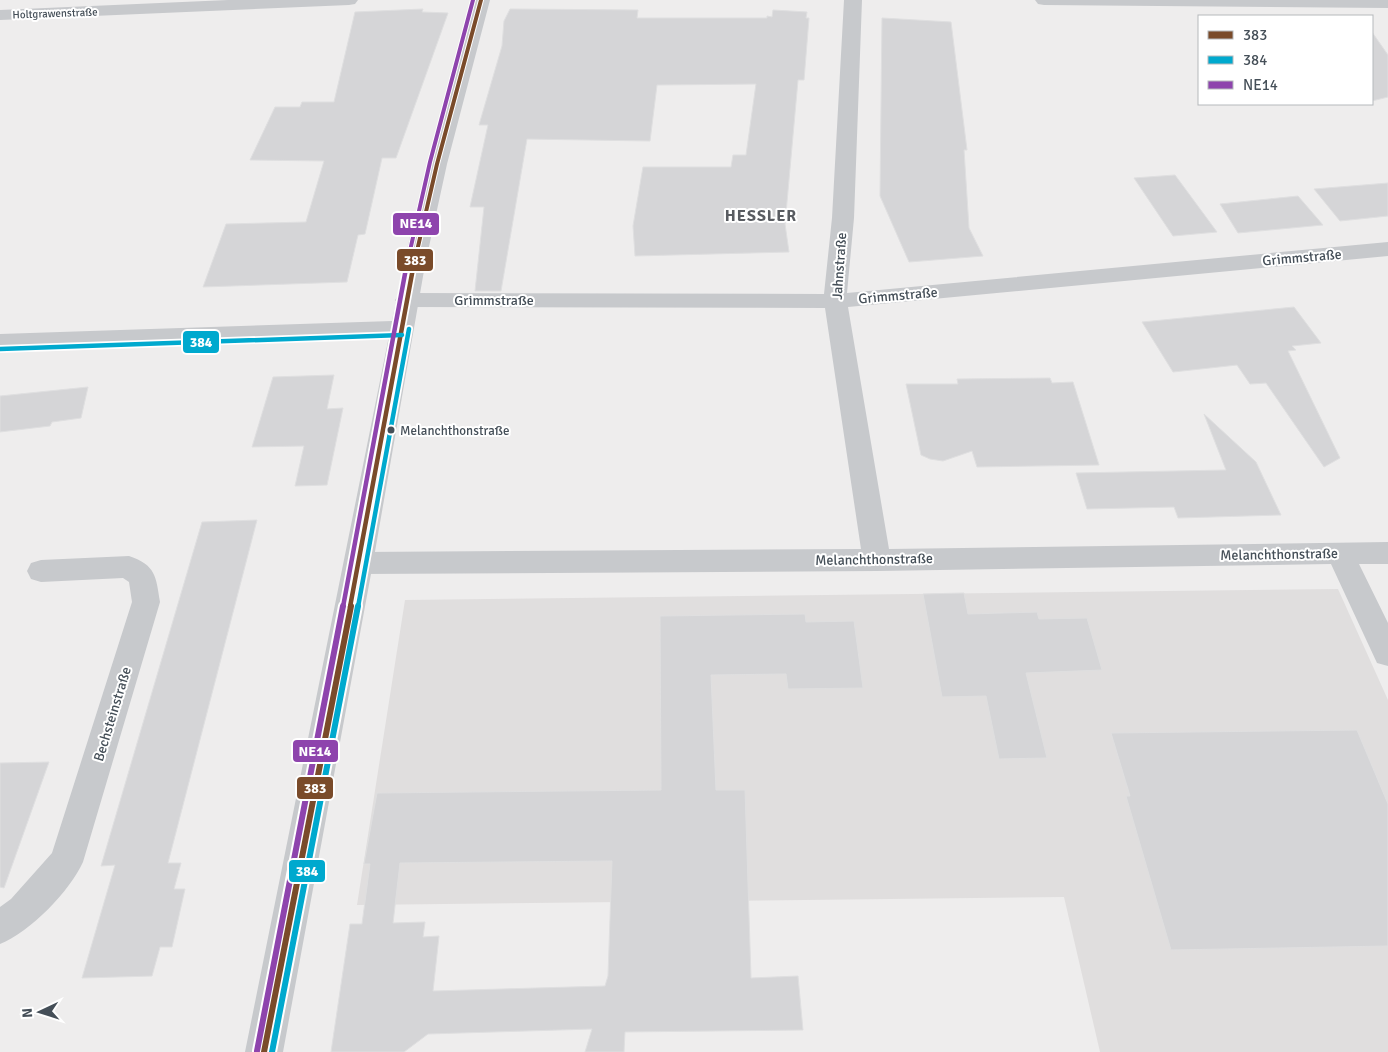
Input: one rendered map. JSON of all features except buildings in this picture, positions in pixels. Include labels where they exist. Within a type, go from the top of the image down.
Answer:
[{"type":"street","name":"Holtgrawenstraße","points":[[0,15],[349,0]]},
{"type":"street","points":[[264,1052],[405,314],[433,183],[481,0]]},
{"type":"street","name":"Jahnstraße","points":[[852,0],[843,218],[836,301],[877,560]]},
{"type":"street","points":[[1044,0],[1388,3]]},
{"type":"street","name":"Grimmstraße","points":[[0,342],[86,338],[405,314],[836,301],[1388,249]]},
{"type":"street","points":[[1340,553],[1388,654]]},
{"type":"street","name":"Melanchthonstraße","points":[[359,562],[877,560],[1388,553]]},
{"type":"street","name":"Bechsteinstraße","points":[[0,927],[23,912],[66,862],[146,602],[142,577],[129,567],[41,571]]},
{"type":"shaded area","points":[[1338,589],[1388,700],[1388,1052],[1100,1052],[1064,897],[357,905],[405,600]]},
{"type":"transit line","name":"NE14","points":[[257,1051],[352,562],[407,263],[430,162],[473,0]]},
{"type":"transit line","name":"383","points":[[264,1052],[359,563],[414,265],[437,164],[481,0]]},
{"type":"transit line","name":"384","points":[[272,1052],[366,564],[409,329]]},
{"type":"transit line","name":"384","points":[[0,349],[402,335]]},
{"type":"place","name":"Melanchthonstraße","points":[[391,430]]},
{"type":"district","name":"HESSLER","points":[[761,215]]}]
